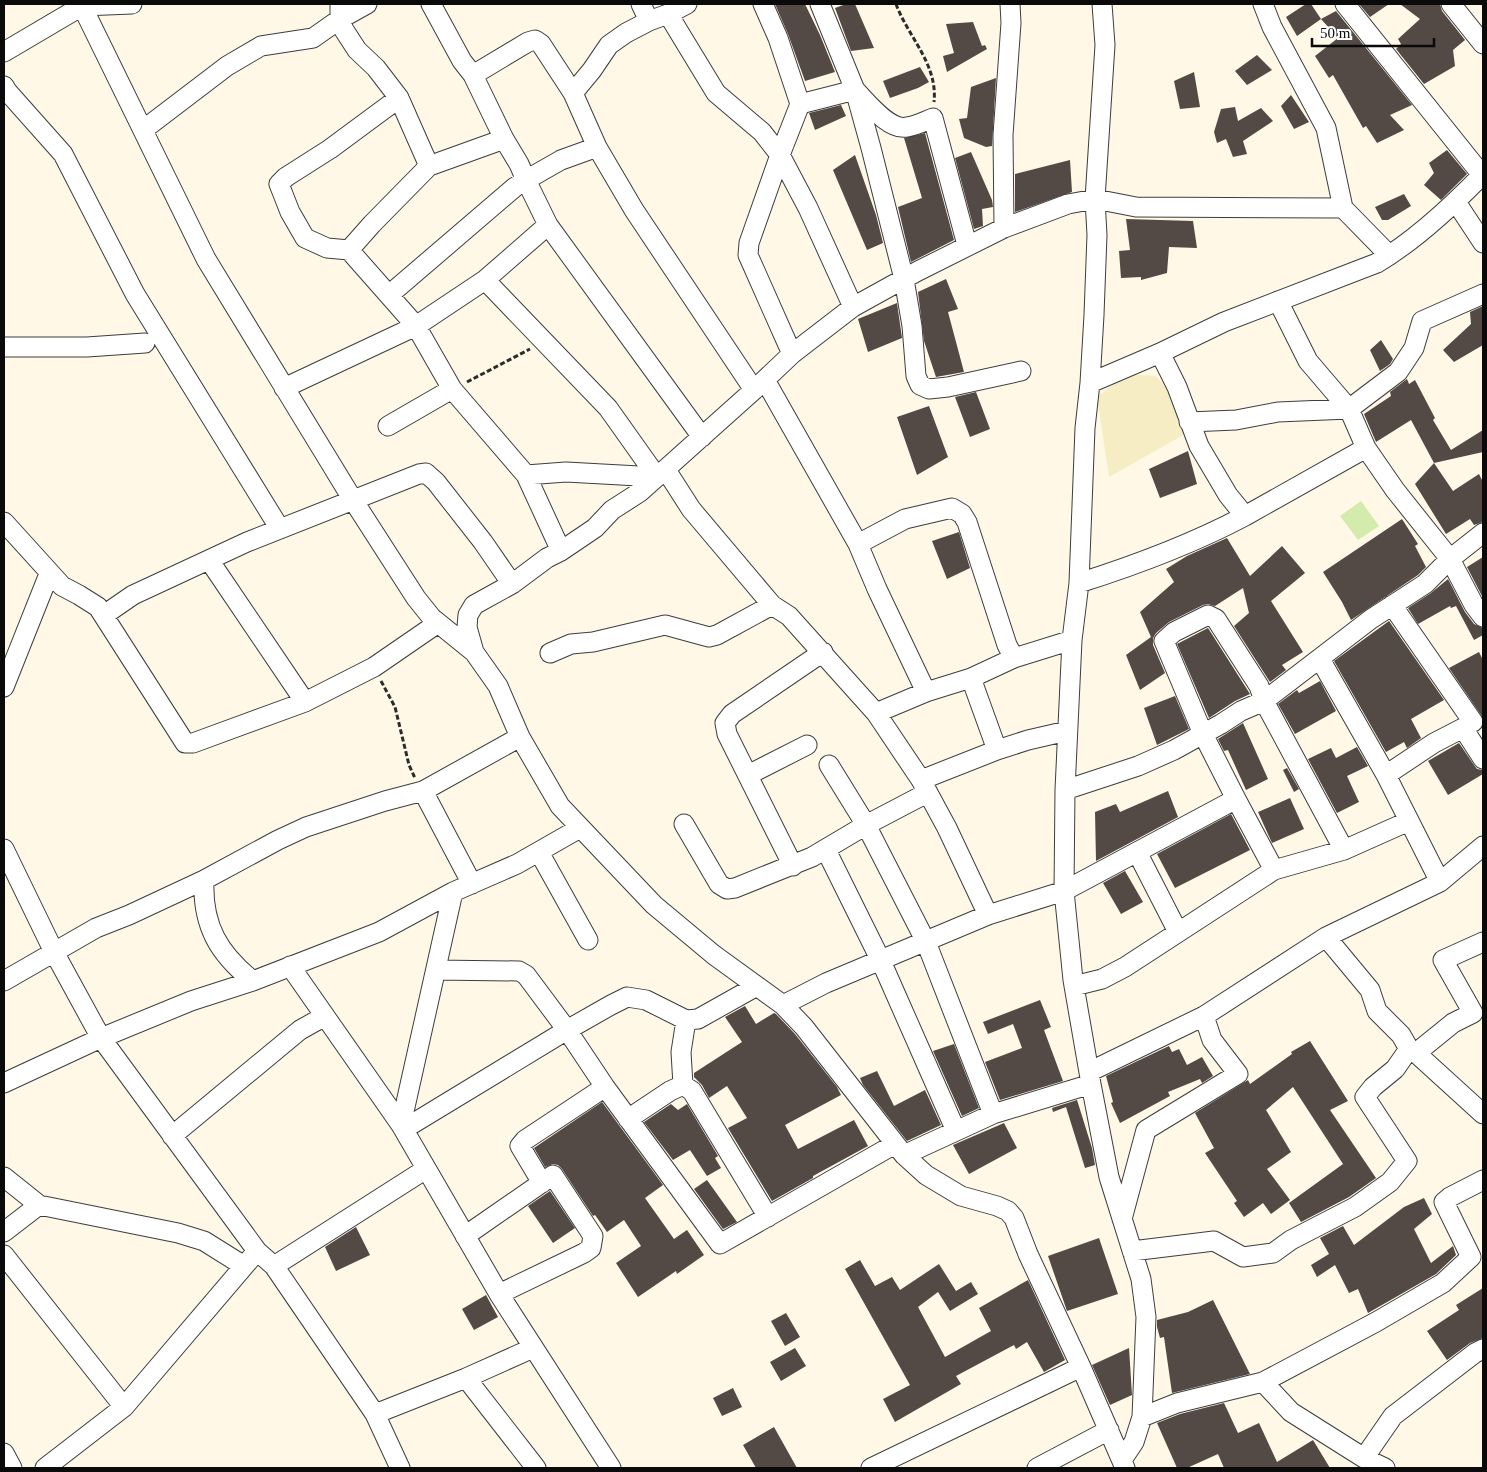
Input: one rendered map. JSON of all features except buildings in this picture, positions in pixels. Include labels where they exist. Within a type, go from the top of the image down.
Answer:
[{"type":"street","points":[[4,52],[81,5],[132,4]]},
{"type":"street","points":[[142,130],[228,66],[261,46],[313,38],[340,11],[367,4]]},
{"type":"street","points":[[431,4],[462,61],[473,75],[548,225],[702,437]]},
{"type":"street","points":[[573,93],[609,45],[626,33],[645,12],[668,14],[687,4]]},
{"type":"street","points":[[763,4],[778,38],[800,104],[780,154],[749,243],[748,255],[792,354]]},
{"type":"street","points":[[820,4],[855,90],[904,279],[912,326],[916,376],[920,385],[929,389],[948,387],[1021,371]]},
{"type":"street","points":[[1004,228],[1003,135],[1011,23],[1010,4]]},
{"type":"street","points":[[1263,4],[1272,27],[1326,128],[1343,208],[1389,255]]},
{"type":"street","points":[[1090,383],[1160,353],[1224,322],[1376,262],[1389,255],[1456,202],[1483,175],[1345,4]]},
{"type":"street","points":[[1451,4],[1483,44]]},
{"type":"street","points":[[81,5],[206,259],[353,500],[416,598],[432,618],[474,652],[498,686],[520,737],[560,806],[654,905],[714,955],[782,1006],[804,1027],[900,1149],[926,1175],[961,1196],[1008,1211],[1014,1218],[1028,1254],[1082,1367],[1124,1464]]},
{"type":"street","points":[[1099,5],[1105,45],[1095,199],[1097,235],[1090,383],[1085,428],[1079,583],[1072,640],[1065,790],[1064,891],[1074,986],[1109,1177],[1141,1278],[1146,1317],[1142,1418],[1124,1464]]},
{"type":"street","points":[[340,11],[344,30],[356,50],[376,68],[399,98],[429,166]]},
{"type":"street","points":[[668,14],[716,93],[762,132],[780,154],[808,208],[853,307]]},
{"type":"street","points":[[473,75],[528,42],[535,40],[542,44],[573,93],[597,147],[634,210],[760,385],[858,544],[877,589],[926,692]]},
{"type":"street","points":[[4,86],[7,92],[63,154],[135,294],[280,529]]},
{"type":"street","points":[[800,104],[855,90]]},
{"type":"street","points":[[855,90],[880,115],[897,127],[907,128],[933,118],[967,245]]},
{"type":"street","points":[[399,98],[330,149],[286,177],[279,184],[290,212],[305,238],[327,248],[349,250],[416,326],[452,389],[526,475],[561,551]]},
{"type":"street","points":[[349,250],[429,166],[504,139]]},
{"type":"street","points":[[389,295],[516,187],[561,160],[597,147]]},
{"type":"street","points":[[474,652],[467,627],[468,615],[474,605],[512,584],[547,558],[561,551],[594,528],[612,510],[640,492],[792,354],[853,307],[967,245],[1004,228],[1068,204],[1095,199],[1136,207],[1343,208]]},
{"type":"street","points":[[1456,202],[1483,243]]},
{"type":"street","points":[[284,388],[416,326],[485,280],[548,225]]},
{"type":"street","points":[[485,280],[608,408],[772,605],[789,616],[876,713],[924,787],[947,828],[988,915]]},
{"type":"street","points":[[1189,422],[1236,420],[1278,412],[1349,409],[1398,372],[1414,348],[1422,322],[1483,294]]},
{"type":"street","points":[[1278,301],[1308,361],[1349,409],[1366,448],[1395,490],[1450,559],[1474,605],[1483,617]]},
{"type":"street","points":[[4,347],[87,347],[145,343]]},
{"type":"street","points":[[1160,353],[1177,387],[1199,446],[1228,495],[1245,516]]},
{"type":"street","points":[[388,426],[452,389]]},
{"type":"street","points":[[1079,583],[1136,564],[1195,541],[1245,516],[1366,448]]},
{"type":"street","points":[[526,475],[566,472],[662,473]]},
{"type":"street","points":[[104,616],[133,595],[209,560],[404,479],[426,473],[436,482],[483,542],[512,584]]},
{"type":"street","points":[[858,544],[905,519],[952,508],[962,514],[967,522],[1007,645],[1014,658]]},
{"type":"street","points":[[4,522],[62,586],[98,607],[185,743],[194,743],[305,702],[374,667],[438,623]]},
{"type":"street","points":[[1065,790],[1138,766],[1174,750],[1241,711],[1264,701],[1364,624],[1425,584],[1450,559],[1483,534]]},
{"type":"street","points":[[209,560],[305,702]]},
{"type":"street","points":[[4,687],[11,658],[50,574]]},
{"type":"street","points":[[550,653],[570,644],[593,642],[665,625],[709,637],[717,635],[772,605]]},
{"type":"street","points":[[1392,605],[1473,722],[1483,760]]},
{"type":"street","points":[[1274,870],[1203,734],[1164,641],[1174,632],[1208,615],[1216,619],[1259,686],[1264,701],[1344,850]]},
{"type":"street","points":[[876,713],[926,692],[971,678],[1014,658],[1072,640]]},
{"type":"street","points":[[793,866],[727,734],[725,723],[732,714],[823,652]]},
{"type":"street","points":[[1320,659],[1386,776],[1440,882]]},
{"type":"street","points":[[971,678],[997,750]]},
{"type":"street","points":[[1386,776],[1434,743],[1473,722]]},
{"type":"street","points":[[684,824],[719,884],[727,890],[793,866],[826,850],[924,787],[997,750],[1028,740],[1068,731]]},
{"type":"street","points":[[4,981],[96,928],[129,915],[204,880],[278,840],[306,827],[385,801],[423,791],[520,737]]},
{"type":"street","points":[[748,775],[807,745]]},
{"type":"street","points":[[829,765],[866,825],[926,942],[993,1114]]},
{"type":"street","points":[[423,791],[472,884]]},
{"type":"street","points":[[782,1006],[826,984],[988,915],[1064,891],[1236,799]]},
{"type":"street","points":[[1074,986],[1102,979],[1125,967],[1274,870],[1344,850],[1410,821]]},
{"type":"street","points":[[4,1083],[100,1038],[191,1001],[253,982],[379,932],[454,892],[517,864],[580,828]]},
{"type":"street","points":[[436,970],[519,970],[526,976],[567,1030],[605,1087],[720,1244],[900,1149],[956,1131],[993,1114],[1090,1078],[1204,1016],[1326,937],[1440,882],[1483,846]]},
{"type":"street","points":[[4,849],[54,952],[100,1038],[257,1251],[274,1266],[375,1414],[400,1468]]},
{"type":"street","points":[[826,850],[881,961],[956,1131]]},
{"type":"street","points":[[538,852],[588,940]]},
{"type":"street","points":[[1137,852],[1178,932]]},
{"type":"street","points":[[204,880],[206,915],[215,941],[236,968],[253,982]]},
{"type":"street","points":[[402,1127],[454,892]]},
{"type":"street","points":[[1132,1251],[1214,1241],[1243,1257],[1273,1253],[1291,1240],[1355,1207],[1390,1182],[1407,1161],[1365,1097],[1394,1068],[1409,1049],[1400,1035],[1377,1011],[1370,990],[1326,937]]},
{"type":"street","points":[[1483,942],[1444,960],[1473,1013],[1453,1023],[1416,1053],[1483,1114]]},
{"type":"street","points":[[290,966],[402,1127],[498,1294],[611,1468]]},
{"type":"street","points":[[402,1127],[611,1004],[627,997],[646,1000],[686,1020],[698,1019],[756,987]]},
{"type":"street","points":[[172,1136],[300,1030],[325,1016]]},
{"type":"street","points":[[1122,1221],[1146,1130],[1238,1074],[1212,1040],[1204,1016]]},
{"type":"street","points":[[683,1086],[681,1052],[686,1020]]},
{"type":"street","points":[[628,1119],[670,1091],[683,1086]]},
{"type":"street","points":[[683,1086],[692,1091],[768,1217]]},
{"type":"street","points":[[542,1183],[520,1146],[525,1140],[605,1087]]},
{"type":"street","points":[[274,1266],[426,1169]]},
{"type":"street","points":[[465,1236],[553,1175],[593,1236],[591,1248],[584,1254],[498,1294]]},
{"type":"street","points":[[4,1177],[39,1205],[178,1233],[204,1241],[244,1266]]},
{"type":"street","points":[[1142,1418],[1177,1403],[1263,1382],[1338,1343],[1443,1283],[1471,1257],[1444,1202],[1483,1180]]},
{"type":"street","points":[[4,1232],[39,1205]]},
{"type":"street","points":[[45,1468],[124,1407],[257,1251]]},
{"type":"street","points":[[4,1255],[124,1407]]},
{"type":"street","points":[[375,1414],[466,1378],[533,1348]]},
{"type":"street","points":[[1364,1458],[1393,1416],[1483,1349]]},
{"type":"street","points":[[871,1468],[1082,1367]]},
{"type":"street","points":[[466,1378],[536,1468]]},
{"type":"street","points":[[1263,1382],[1291,1412],[1364,1458],[1385,1468]]},
{"type":"street","points":[[1037,1468],[1109,1430]]},
{"type":"street","points":[[4,1453],[12,1468]]},
{"type":"path","points":[[896,4],[929,66],[935,93],[933,118]]},
{"type":"path","points":[[452,389],[544,342]]},
{"type":"path","points":[[374,667],[396,707],[408,765],[423,791]]},
{"type":"shaded area","points":[[1126,374],[1156,376],[1199,426],[1109,477],[1097,397]]},
{"type":"green space","points":[[1361,501],[1379,526],[1358,540],[1340,516]]}]
